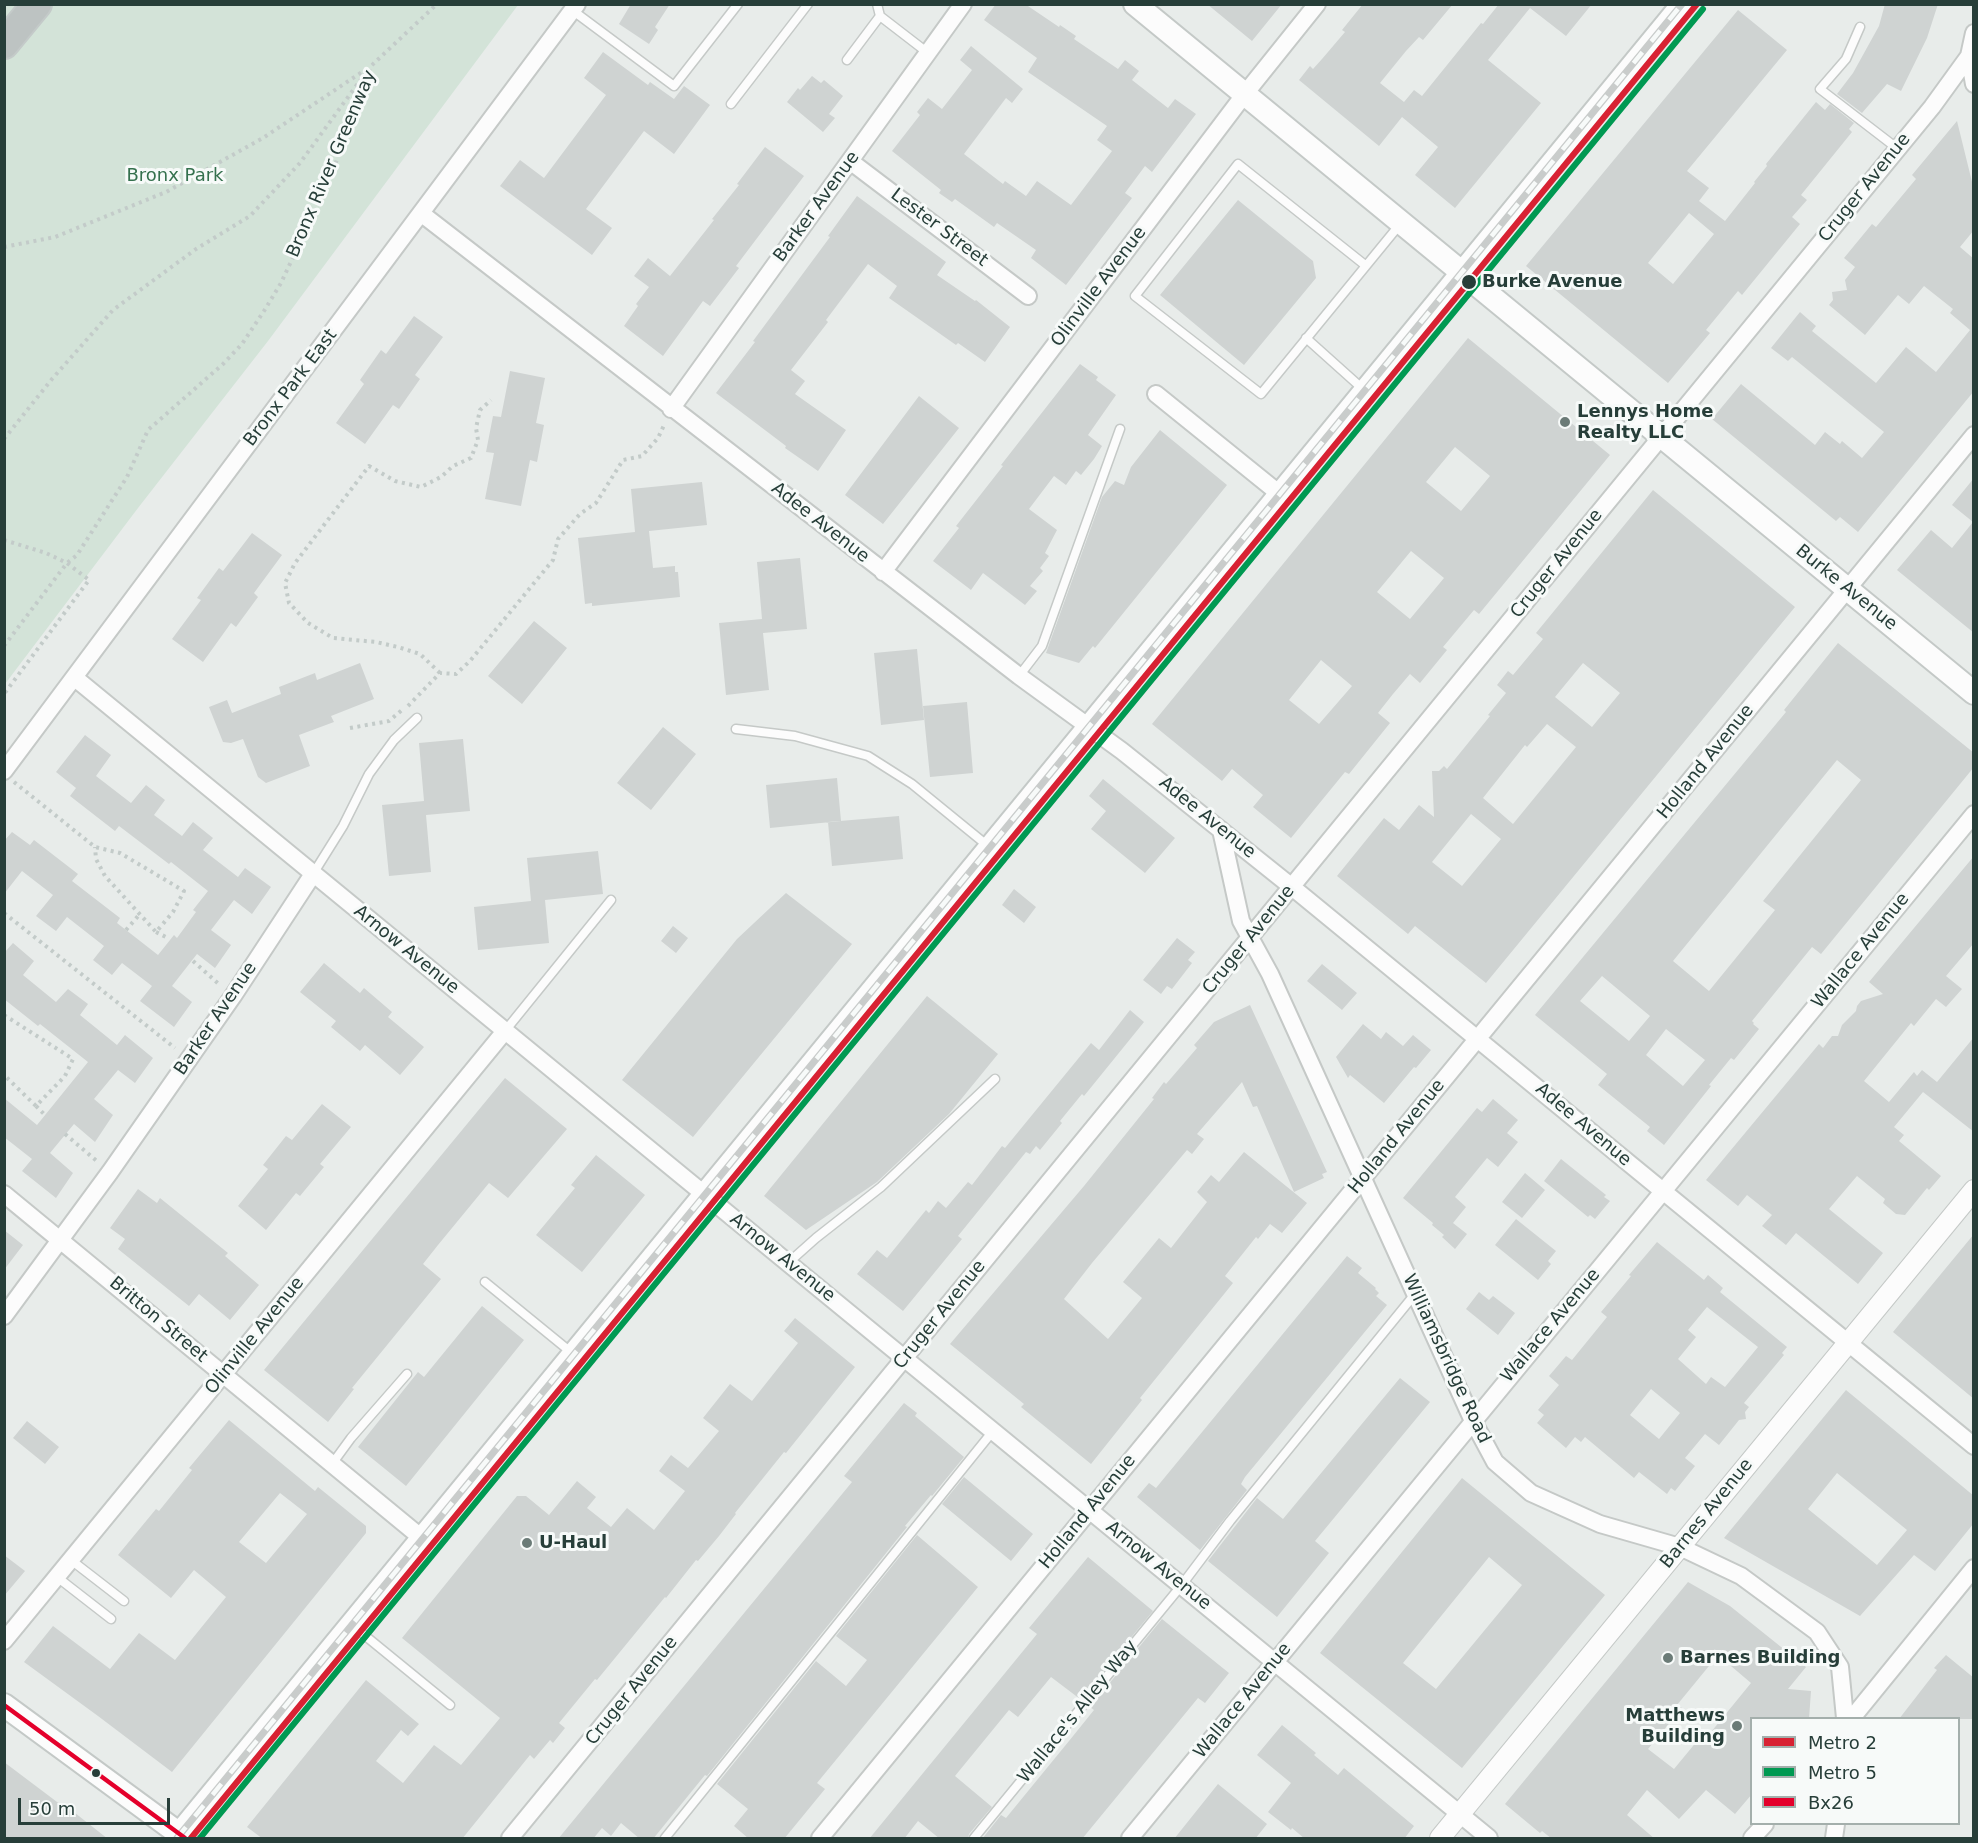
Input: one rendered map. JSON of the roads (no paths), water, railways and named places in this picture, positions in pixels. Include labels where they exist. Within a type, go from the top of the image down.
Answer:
[{"type":"highway","points":[[4,44],[37,4]]},
{"type":"main road","name":"Burke Avenue","points":[[1134,4],[1974,693]]},
{"type":"main road","points":[[4,1705],[180,1837],[1683,4]]},
{"type":"street","name":"Barker Avenue","points":[[672,409],[963,4]]},
{"type":"street","name":"Olinville Avenue","points":[[884,572],[1244,94],[1317,4]]},
{"type":"street","name":"Bronx Park East","points":[[8,776],[75,678],[575,7]]},
{"type":"street","name":"Cruger Avenue","points":[[510,1839],[1898,149],[1945,91],[1969,56],[1974,33]]},
{"type":"street","points":[[1969,56],[1974,84]]},
{"type":"street","name":"Lester Street","points":[[850,161],[1028,296]]},
{"type":"street","name":"Adee Avenue","points":[[422,214],[1019,676],[1122,751],[1478,1038],[1974,1446]]},
{"type":"street","points":[[1156,394],[1281,495]]},
{"type":"street","name":"Holland Avenue","points":[[820,1839],[1974,435]]},
{"type":"street","name":"Arnow Avenue","points":[[75,678],[1489,1839]]},
{"type":"street","name":"Wallace Avenue","points":[[1130,1839],[1974,814]]},
{"type":"street","name":"Williamsbridge Road","points":[[1221,830],[1241,921],[1270,974],[1473,1421],[1495,1462],[1531,1493],[1600,1524],[1680,1546],[1741,1576],[1817,1632],[1840,1667],[1845,1717]]},
{"type":"street","name":"Barker Avenue","points":[[4,1316],[61,1240],[189,1059],[314,874]]},
{"type":"street","name":"Olinville Avenue","points":[[4,1641],[505,1031]]},
{"type":"street","name":"Barnes Avenue","points":[[1440,1839],[1974,1190]]},
{"type":"street","name":"Britton Street","points":[[4,1194],[423,1539]]},
{"type":"street","points":[[1854,1717],[1974,1568]]},
{"type":"street","points":[[1752,1839],[1764,1825]]},
{"type":"lane","points":[[575,7],[674,86],[738,4]]},
{"type":"lane","points":[[731,104],[808,4]]},
{"type":"lane","points":[[877,4],[880,16],[928,53]]},
{"type":"lane","points":[[847,60],[880,16]]},
{"type":"lane","points":[[1860,27],[1846,59],[1820,89],[1898,149]]},
{"type":"lane","points":[[1365,265],[1238,164],[1135,296],[1261,394],[1401,223]]},
{"type":"lane","points":[[1306,338],[1365,391]]},
{"type":"lane","points":[[1019,676],[1042,646],[1120,429]]},
{"type":"lane","name":"Barker Avenue","points":[[314,874],[343,826],[369,774],[394,740],[417,718]]},
{"type":"lane","points":[[736,729],[795,736],[868,756],[912,784],[990,848]]},
{"type":"lane","points":[[505,1031],[611,900]]},
{"type":"lane","points":[[788,1263],[881,1187],[995,1079]]},
{"type":"lane","points":[[485,1282],[574,1355]]},
{"type":"lane","name":"Wallace's Alley Way","points":[[974,1839],[1415,1294]]},
{"type":"lane","points":[[332,1464],[351,1438],[407,1374]]},
{"type":"lane","points":[[665,1839],[993,1431]]},
{"type":"lane","points":[[71,1560],[124,1601]]},
{"type":"lane","points":[[57,1577],[111,1619]]},
{"type":"lane","points":[[352,1625],[450,1705]]},
{"type":"railway","points":[[177,1838],[1682,4]]},
{"type":"metro line","name":"2","points":[[191,1838],[1697,4]]},
{"type":"metro line","name":"5","points":[[200,1838],[1703,9]]},
{"type":"place","name":"Burke Avenue","points":[[1469,282]]},
{"type":"place","name":"Lennys Home Realty LLC","points":[[1565,422]]},
{"type":"place","name":"U-Haul","points":[[527,1543]]},
{"type":"place","name":"Barnes Building","points":[[1668,1658]]},
{"type":"place","name":"Matthews Building","points":[[1737,1726]]},
{"type":"park label","name":"Bronx Park","points":[[175,176]]}]
